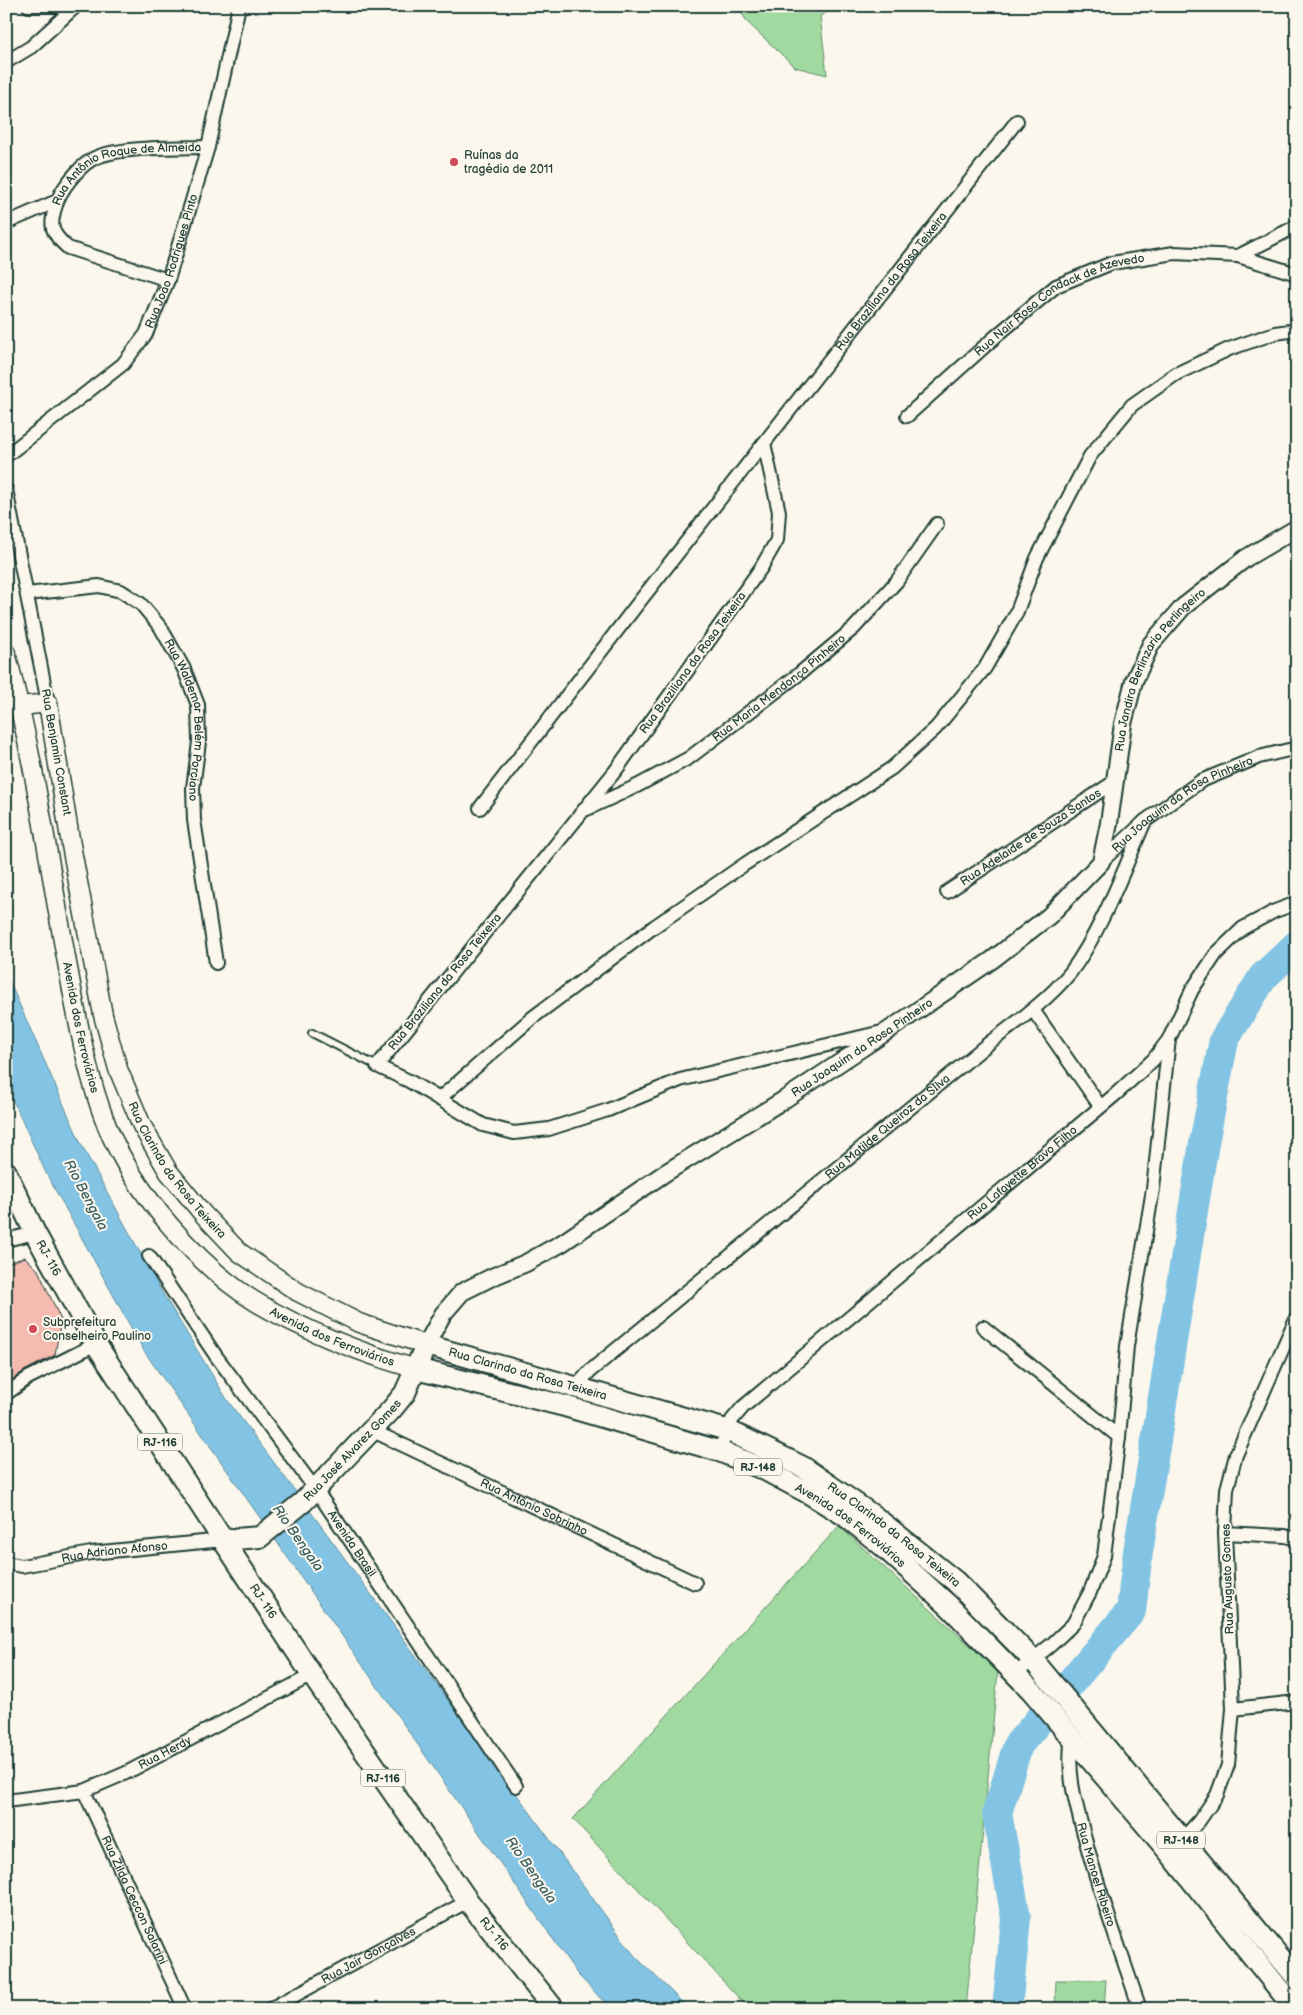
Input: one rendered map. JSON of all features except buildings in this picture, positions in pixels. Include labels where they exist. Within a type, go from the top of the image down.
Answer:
[{"type":"main road","name":"Avenida dos Ferroviários","points":[[6,653],[21,706],[75,1008],[93,1084],[108,1128],[133,1175],[161,1215],[187,1244],[225,1279],[254,1301],[290,1320],[370,1355],[719,1451],[763,1469],[810,1494],[844,1515],[949,1606],[1032,1691],[1072,1738],[1175,1846]]},
{"type":"main road","points":[[21,706],[48,703]]},
{"type":"main road","name":"Rua Benjamin Constant","points":[[48,703],[71,845],[103,1015]]},
{"type":"main road","name":"Rua Clarindo da Rosa Teixeira","points":[[103,1015],[118,1069],[142,1126],[168,1171],[203,1214],[239,1252],[298,1292],[359,1323],[426,1346],[575,1386],[727,1430],[803,1467],[875,1517],[955,1581],[1040,1668],[1080,1716]]},
{"type":"main road","name":"RJ- 116","points":[[6,1172],[35,1233],[96,1344],[312,1676],[468,1901],[554,2009]]},
{"type":"main road","name":"Rua José Alvarez Gomes","points":[[223,1540],[260,1537],[310,1496],[373,1431],[405,1394],[426,1346]]},
{"type":"main road","name":"RJ-148","points":[[1080,1716],[1175,1846],[1297,1978]]},
{"type":"main road","points":[[1175,1846],[1295,2009]]},
{"type":"street","points":[[29,6],[64,6]]},
{"type":"street","points":[[6,62],[31,46],[76,6]]},
{"type":"street","name":"Rua João Rodrigues Pinto","points":[[6,456],[123,364],[146,334],[168,280],[208,147],[240,6]]},
{"type":"street","name":"Rua Braziliana da Rosa Teixeira","points":[[480,808],[1017,121]]},
{"type":"street","name":"Rua Antônio Roque de Almeida","points":[[168,280],[68,248],[58,240],[52,231],[51,219],[57,201],[69,180],[91,160],[114,152],[208,147]]},
{"type":"street","points":[[6,223],[57,201]]},
{"type":"street","points":[[1238,256],[1297,226]]},
{"type":"street","name":"Rua Nair Rosa Condack de Azevedo","points":[[907,416],[995,337],[1056,286],[1112,262],[1174,254],[1238,256]]},
{"type":"street","points":[[1238,256],[1297,274]]},
{"type":"street","points":[[440,1099],[532,1018],[616,955],[738,869],[892,768],[929,735],[985,668],[1016,614],[1037,558],[1090,456],[1132,405],[1176,374],[1229,350],[1275,333],[1297,330]]},
{"type":"street","name":"Rua Braziliana da Rosa Teixeira","points":[[377,1066],[616,770],[761,568],[777,540],[779,512],[764,443]]},
{"type":"street","name":"Rua Benjamin Constant","points":[[6,489],[48,703]]},
{"type":"street","name":"Rua Maria Mendonça Pinheiro","points":[[584,811],[690,758],[799,674],[854,628],[897,581],[937,524]]},
{"type":"street","name":"Rua Jandira Berlinzario Perlingeiro","points":[[1100,862],[1123,724],[1134,681],[1151,644],[1183,607],[1246,558],[1297,528]]},
{"type":"street","name":"Rua Waldemar Belém Porciano","points":[[27,594],[99,586],[121,591],[141,604],[156,622],[184,669],[198,705],[199,742],[193,788],[194,820],[216,963]]},
{"type":"street","name":"Rua Joaquim da Rosa Pinheiro","points":[[426,1346],[443,1314],[462,1292],[492,1277],[526,1264],[562,1243],[665,1173],[785,1099],[992,960],[1049,916],[1100,862],[1145,822],[1201,782],[1259,757],[1297,748]]},
{"type":"street","name":"Rua Adelaide de Souza Santos","points":[[947,892],[1114,782]]},
{"type":"street","name":"Rua Matilde Queiroz da SIlva","points":[[561,1406],[575,1386],[590,1371],[989,1043],[1033,1010],[1070,973],[1094,936],[1145,822]]},
{"type":"street","name":"Rua Lafayette Bravo Filho","points":[[719,1451],[727,1430],[743,1407],[1153,1060],[1169,1039],[1192,990],[1216,954],[1243,928],[1275,911],[1297,903]]},
{"type":"street","points":[[1033,1010],[1100,1106]]},
{"type":"street","points":[[377,1066],[484,1124],[514,1133],[550,1129],[608,1110],[680,1080],[889,1030]]},
{"type":"street","points":[[1015,1674],[1040,1668],[1073,1624],[1090,1592],[1104,1556],[1119,1437],[1127,1346],[1154,1189],[1169,1039]]},
{"type":"street","points":[[6,1240],[35,1233]]},
{"type":"street","name":"Avenida Brasil","points":[[149,1256],[310,1496],[516,1786]]},
{"type":"street","name":"Rua Augusto Gomes","points":[[1175,1846],[1217,1795],[1228,1764],[1233,1708],[1225,1533],[1227,1489],[1236,1455],[1297,1316]]},
{"type":"street","points":[[982,1326],[1119,1437]]},
{"type":"street","points":[[6,1394],[28,1378],[96,1344]]},
{"type":"street","name":"Rua Antônio Sobrinho","points":[[373,1431],[695,1583]]},
{"type":"street","points":[[1225,1533],[1285,1536],[1297,1539]]},
{"type":"street","name":"Rua Adriano Afonso","points":[[6,1563],[22,1566],[91,1554],[223,1540]]},
{"type":"street","points":[[6,1576],[22,1566]]},
{"type":"street","name":"Rua Herdy","points":[[6,1802],[84,1791],[126,1773],[312,1676]]},
{"type":"street","points":[[1233,1708],[1297,1702]]},
{"type":"street","name":"Rua Manoel Ribeiro","points":[[1080,1716],[1072,1738],[1070,1766],[1073,1794],[1092,1866],[1140,2009]]},
{"type":"street","name":"Rua Zilda Ceccon Salarini","points":[[84,1791],[185,2009]]},
{"type":"street","name":"Rua Jair Gonçalves","points":[[270,2009],[468,1901]]},
{"type":"lane","points":[[312,1033],[377,1066]]},
{"type":"green space","points":[[738,6],[840,6],[820,16],[827,75],[795,67],[747,22]]},
{"type":"green space","points":[[839,1526],[998,1671],[966,2009],[749,2009],[573,1819]]},
{"type":"green space","points":[[1056,1980],[1106,1980],[1104,2009],[1055,2009]]},
{"type":"water","name":"Rio Bengala","points":[[6,974],[82,1146],[160,1289],[228,1401],[634,1955],[689,2009],[611,2009],[578,1975],[144,1351],[46,1173],[6,1085]]},
{"type":"waterway","points":[[1007,2009],[1016,1918],[997,1813],[1018,1745],[1131,1611],[1138,1552],[1204,1143],[1224,1040],[1263,977],[1297,945]]},
{"type":"place","name":"Ruínas da tragédia de 2011","points":[[454,162]]},
{"type":"place","name":"Subprefeitura Conselheiro Paulino","points":[[33,1329]]}]
